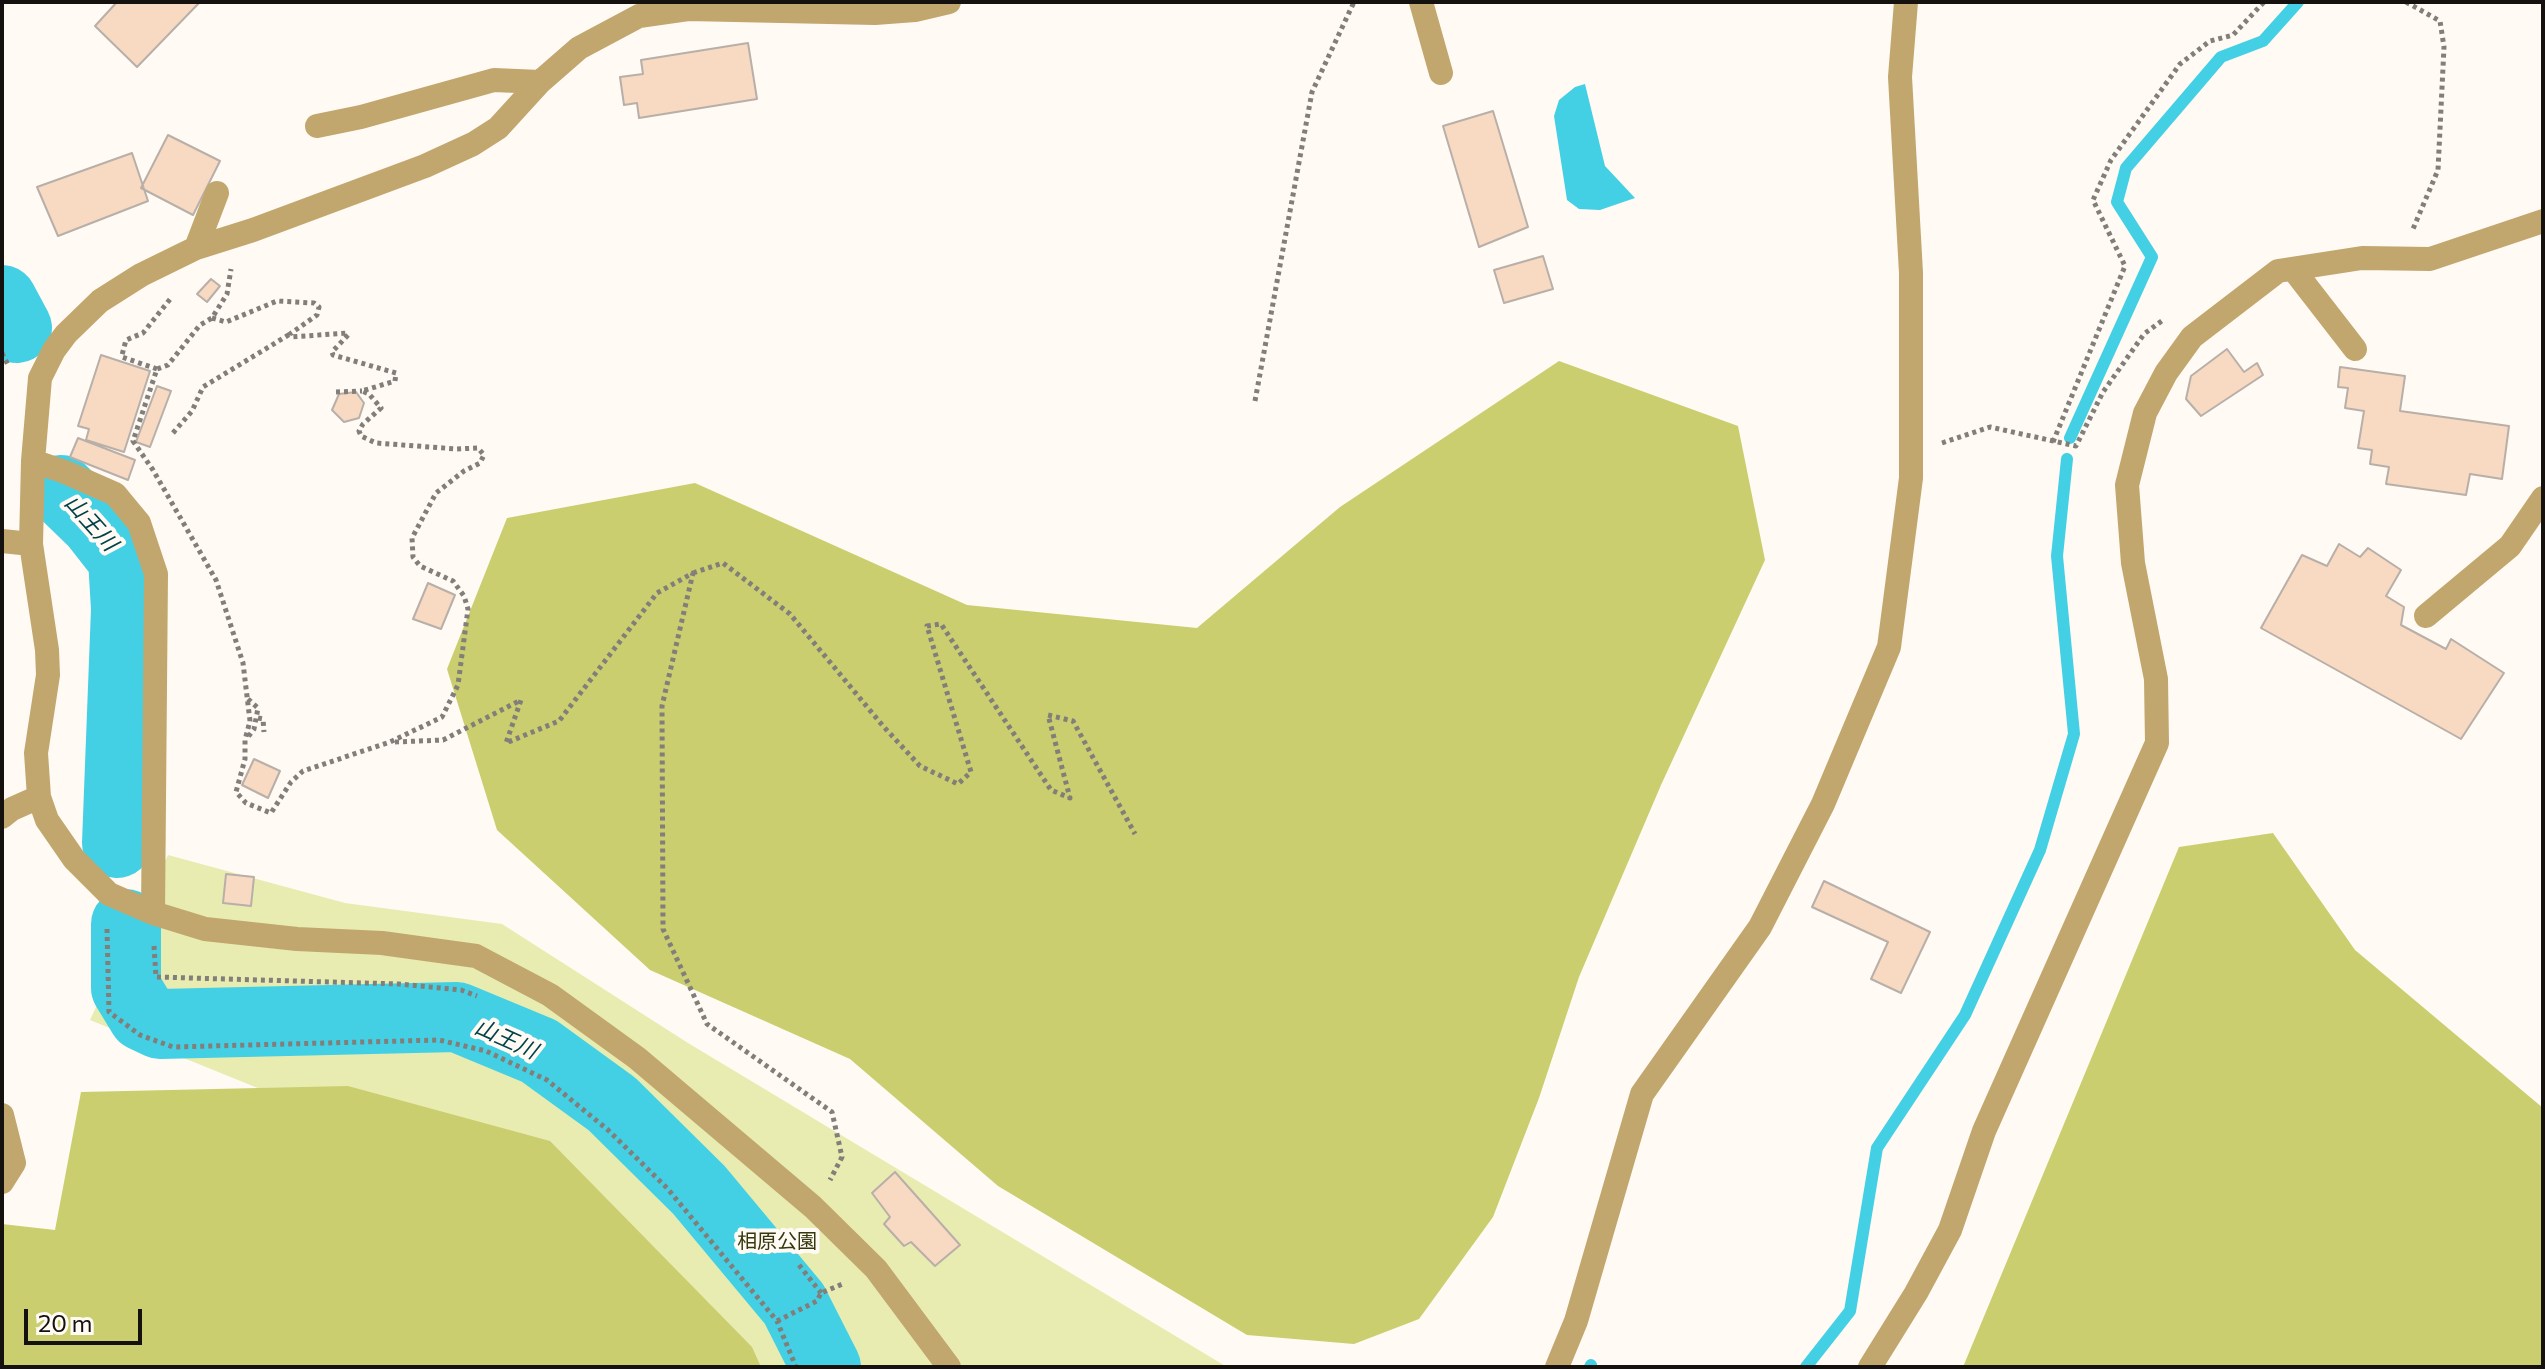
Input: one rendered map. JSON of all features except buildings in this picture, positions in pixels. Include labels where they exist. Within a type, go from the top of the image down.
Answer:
[{"type":"street","points":[[949,2],[915,10],[875,13],[688,9],[639,16],[579,48],[540,82],[498,128],[473,144],[425,166],[196,248],[141,275],[100,301],[66,334],[40,378],[33,461],[31,544],[48,675],[36,753],[39,797],[47,820],[74,859],[109,894],[153,913],[205,929],[382,943],[476,956],[550,995],[637,1058],[813,1207],[876,1269],[949,1367]]},
{"type":"street","points":[[1421,2],[1441,73]]},
{"type":"street","points":[[1557,1367],[1576,1321],[1642,1094],[1760,927],[1823,804],[1889,647],[1911,478],[1911,273],[1900,77],[1906,2]]},
{"type":"street","points":[[317,126],[494,80],[540,82]]},
{"type":"street","points":[[196,248],[217,193]]},
{"type":"street","points":[[1870,1367],[1916,1293],[1950,1230],[1984,1131],[2157,743],[2156,679],[2133,563],[2127,485],[2145,413],[2166,373],[2192,337],[2278,271],[2362,258],[2430,259],[2543,221]]},
{"type":"street","points":[[2293,269],[2355,349]]},
{"type":"street","points":[[33,461],[115,494],[139,523],[156,574],[153,913]]},
{"type":"street","points":[[2426,616],[2510,546],[2543,498]]},
{"type":"street","points":[[2,541],[31,544]]},
{"type":"street","points":[[2,817],[39,797]]},
{"type":"street","points":[[2,1115],[14,1163],[2,1182]]},
{"type":"path","points":[[1255,401],[1312,92],[1354,2]]},
{"type":"path","points":[[2053,442],[2125,266],[2093,200],[2111,160],[2180,64],[2210,41],[2233,35],[2264,2]]},
{"type":"path","points":[[2400,259],[2438,170],[2444,47],[2440,21],[2406,2]]},
{"type":"path","points":[[126,340],[122,357],[157,369],[168,365],[200,325],[212,318],[227,294],[232,265],[253,230]]},
{"type":"path","points":[[173,433],[192,411],[203,387],[290,334],[317,315],[319,307],[314,303],[277,301],[226,322],[212,318]]},
{"type":"path","points":[[1911,478],[1927,451],[1938,444],[1990,427],[2076,446],[2103,392],[2144,334],[2166,317]]},
{"type":"path","points":[[290,334],[294,337],[347,333],[347,337],[332,352],[333,355],[396,373],[395,381],[362,391],[336,392]]},
{"type":"path","points":[[157,369],[133,441],[216,580],[243,663],[248,699],[250,721],[245,740],[245,759],[236,792],[246,803],[271,813],[291,782],[303,771],[390,742],[442,717],[458,685],[468,609],[464,596],[453,581],[420,566],[413,557],[412,538],[436,493],[464,471],[480,463],[484,455],[478,448],[376,443],[361,436],[359,431],[363,424],[381,408],[369,394],[362,391]]},
{"type":"path","points":[[390,742],[443,740],[521,700],[506,743],[559,721],[657,593],[693,573],[723,563],[790,614],[920,766],[958,784],[971,772],[927,626],[941,624],[1051,790],[1070,798],[1048,715],[1073,721],[1135,834]]},
{"type":"path","points":[[693,573],[662,706],[663,929],[707,1024],[832,1112],[842,1157],[813,1207]]},
{"type":"path","points":[[245,740],[258,718],[258,708],[248,699]]},
{"type":"path","points":[[258,718],[263,719],[264,732]]},
{"type":"path","points":[[109,894],[105,942],[109,1012],[140,1035],[173,1047],[439,1040],[486,1051],[547,1080],[608,1130],[667,1188],[781,1320],[796,1367]]},
{"type":"path","points":[[153,913],[156,977],[399,984],[461,990],[485,1000]]},
{"type":"path","points":[[799,1265],[821,1293]]},
{"type":"path","points":[[781,1320],[817,1301]]},
{"type":"green space","points":[[1559,361],[1738,426],[1765,560],[1661,785],[1579,977],[1539,1098],[1493,1217],[1419,1319],[1354,1344],[1247,1335],[998,1186],[850,1059],[650,970],[497,830],[447,669],[507,518],[695,483],[967,605],[1197,628],[1340,507]]},
{"type":"green space","points":[[2273,833],[2355,950],[2543,1108],[2543,1367],[1963,1367],[2179,847]]},
{"type":"green space","name":"相原公園","points":[[168,855],[345,903],[502,924],[688,1043],[1227,1367],[691,1367],[645,1245],[90,1020]]},
{"type":"green space","points":[[348,1086],[550,1141],[752,1347],[761,1367],[2,1367],[2,1224],[55,1230],[81,1092]]},
{"type":"water","points":[[1585,84],[1605,166],[1635,198],[1600,210],[1579,209],[1567,200],[1554,116],[1559,100],[1575,87]]},
{"type":"waterway","points":[[2070,438],[2152,257],[2117,202],[2126,168],[2221,57],[2263,41],[2298,2]]},
{"type":"waterway","points":[[2,300],[17,328]]},
{"type":"waterway","points":[[1806,1367],[1850,1311],[1877,1148],[1965,1015],[2040,850],[2074,734],[2057,556],[2067,459]]},
{"type":"waterway","name":"山王川","points":[[61,490],[94,522],[123,559],[126,609],[117,843]]},
{"type":"waterway","name":"山王川","points":[[126,924],[126,988],[143,1016],[160,1024],[457,1017],[539,1051],[612,1104],[699,1190],[794,1304],[826,1367]]}]
